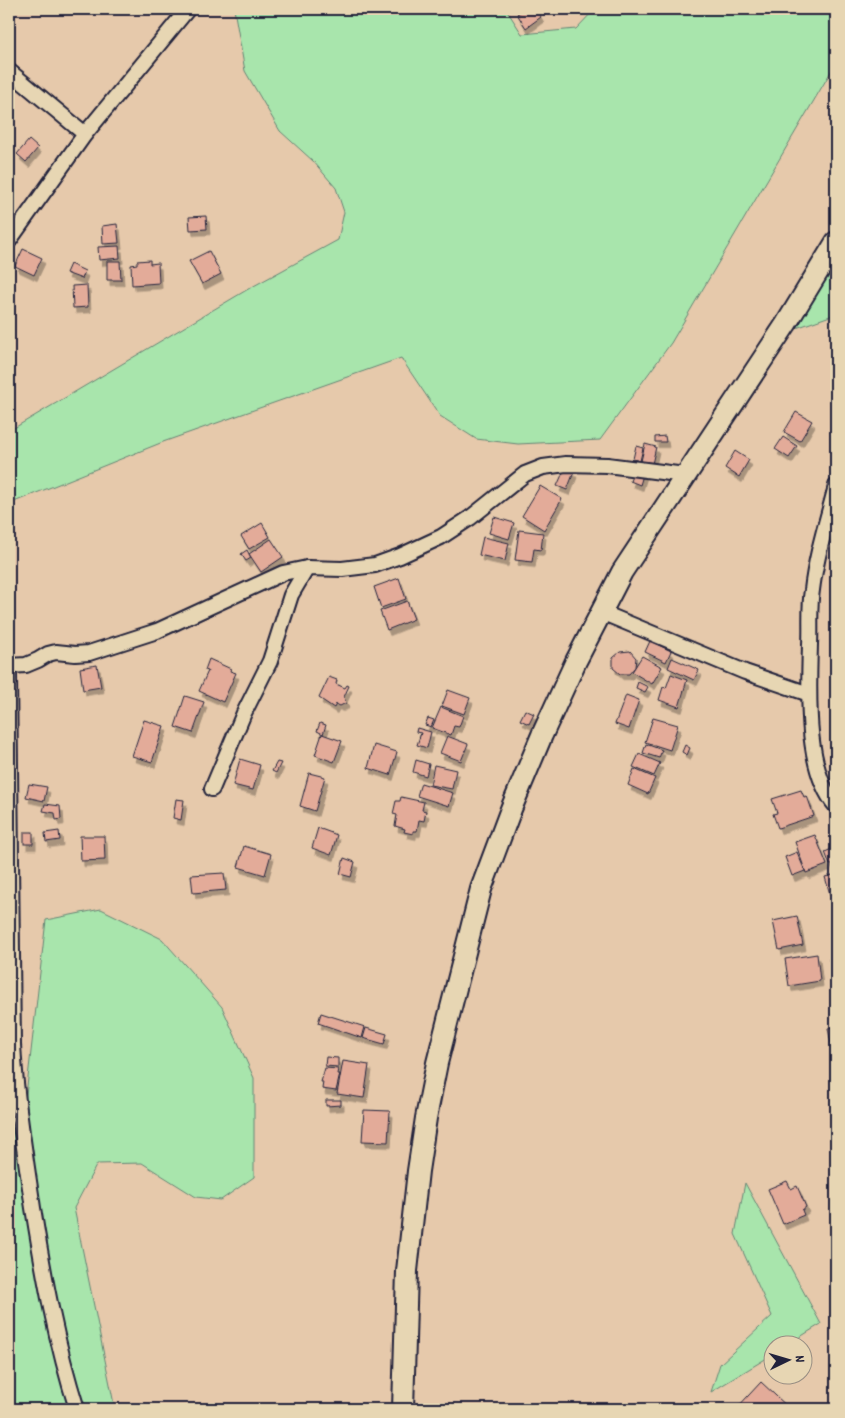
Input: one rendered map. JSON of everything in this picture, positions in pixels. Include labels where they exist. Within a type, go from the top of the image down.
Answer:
[{"type":"highway","points":[[403,1409],[406,1271],[419,1162],[437,1063],[481,889],[511,809],[542,735],[576,661],[622,572],[786,324],[836,242]]},
{"type":"street","points":[[9,241],[85,134],[187,10]]},
{"type":"street","points":[[9,72],[85,134]]},
{"type":"street","points":[[9,666],[26,665],[56,652],[89,653],[157,631],[282,573],[307,568],[342,569],[375,566],[441,537],[470,518],[525,474],[543,467],[566,464],[607,465],[686,475]]},
{"type":"street","points":[[836,486],[816,562],[811,592],[809,694],[815,760],[821,780],[836,806]]},
{"type":"street","points":[[212,789],[244,713],[270,661],[291,596],[307,568]]},
{"type":"street","points":[[601,612],[728,666],[809,694]]},
{"type":"street","points":[[9,675],[15,1080],[47,1295],[77,1409]]},
{"type":"green space","points":[[234,9],[506,9],[522,34],[576,29],[595,9],[836,9],[836,63],[671,343],[600,440],[518,444],[476,439],[440,416],[401,358],[163,442],[9,504],[9,431],[250,288],[338,240],[344,212],[336,188],[313,161],[280,131],[245,71]]},
{"type":"green space","points":[[836,235],[836,314],[779,334]]},
{"type":"green space","points":[[101,909],[162,939],[222,1007],[254,1078],[254,1177],[221,1200],[196,1197],[142,1163],[97,1164],[74,1208],[115,1409],[9,1409],[9,1116],[24,1113],[46,920]]},
{"type":"green space","points":[[745,1183],[821,1324],[802,1336],[762,1336],[762,1361],[711,1392],[720,1364],[772,1316],[735,1234]]},
{"type":"building","points":[[525,9],[536,9],[541,17],[526,28],[517,14]]},
{"type":"building","points":[[29,140],[38,148],[26,162],[17,154]]},
{"type":"building","points":[[206,216],[207,229],[190,230],[189,217]]},
{"type":"building","points":[[117,224],[119,243],[103,244],[102,226]]},
{"type":"building","points":[[119,246],[120,258],[99,260],[98,247]]},
{"type":"building","points":[[23,249],[42,258],[34,275],[15,266]]},
{"type":"building","points":[[209,251],[221,274],[202,284],[189,261]]},
{"type":"building","points":[[150,260],[150,264],[158,263],[159,283],[132,285],[131,265],[137,264],[137,261]]},
{"type":"building","points":[[107,261],[120,261],[121,280],[107,280]]},
{"type":"building","points":[[70,264],[85,271],[82,279],[66,273]]},
{"type":"building","points":[[87,285],[88,307],[73,308],[72,286]]},
{"type":"building","points":[[796,412],[812,421],[800,441],[784,432]]},
{"type":"building","points":[[665,436],[666,442],[655,442],[655,437]]},
{"type":"building","points":[[783,437],[797,446],[789,458],[775,449]]},
{"type":"building","points":[[645,444],[656,447],[652,464],[641,461]]},
{"type":"building","points":[[636,446],[643,448],[640,461],[633,459]]},
{"type":"building","points":[[735,451],[749,460],[739,477],[725,468]]},
{"type":"building","points":[[565,468],[574,472],[567,490],[557,486]]},
{"type":"building","points":[[635,469],[644,472],[640,485],[630,481]]},
{"type":"building","points":[[540,486],[562,499],[544,530],[522,516]]},
{"type":"building","points":[[494,517],[514,523],[509,539],[489,533]]},
{"type":"building","points":[[262,523],[270,537],[249,549],[241,536]]},
{"type":"building","points":[[519,530],[543,533],[541,550],[534,549],[532,562],[515,560]]},
{"type":"building","points":[[483,537],[509,543],[505,561],[479,555]]},
{"type":"building","points":[[271,539],[283,557],[261,572],[249,554]]},
{"type":"building","points":[[247,550],[251,558],[246,561],[241,554]]},
{"type":"building","points":[[399,578],[406,599],[381,608],[374,587]]},
{"type":"building","points":[[407,601],[414,619],[387,630],[380,611]]},
{"type":"building","points":[[650,641],[671,651],[666,662],[645,652]]},
{"type":"building","points":[[630,651],[636,658],[635,667],[629,674],[620,674],[613,668],[613,658],[620,652]]},
{"type":"building","points":[[642,656],[662,667],[652,684],[632,672]]},
{"type":"building","points":[[672,658],[699,670],[694,680],[668,668]]},
{"type":"building","points":[[209,659],[236,673],[223,702],[199,691],[208,671],[205,670]]},
{"type":"building","points":[[97,665],[101,687],[83,690],[80,668]]},
{"type":"building","points":[[671,674],[687,680],[679,707],[659,700],[663,687],[666,688]]},
{"type":"building","points":[[329,677],[337,680],[336,684],[345,688],[347,685],[349,686],[344,697],[346,703],[340,706],[336,704],[334,708],[319,698]]},
{"type":"building","points":[[638,682],[648,687],[645,692],[636,688]]},
{"type":"building","points":[[448,690],[470,698],[464,714],[442,706]]},
{"type":"building","points":[[626,695],[639,700],[629,729],[615,724]]},
{"type":"building","points":[[185,696],[204,702],[193,733],[175,727]]},
{"type":"building","points":[[441,707],[463,716],[459,727],[454,726],[451,735],[432,728]]},
{"type":"building","points":[[525,710],[534,714],[529,724],[520,720]]},
{"type":"building","points":[[428,718],[434,720],[431,727],[425,725]]},
{"type":"building","points":[[653,718],[678,725],[670,750],[645,742]]},
{"type":"building","points":[[144,720],[164,726],[152,762],[132,756]]},
{"type":"building","points":[[320,723],[326,725],[323,734],[317,731]]},
{"type":"building","points":[[417,728],[431,732],[427,748],[417,745],[421,733],[416,732]]},
{"type":"building","points":[[322,734],[342,741],[334,762],[315,755]]},
{"type":"building","points":[[447,736],[468,744],[461,761],[440,753]]},
{"type":"building","points":[[646,744],[662,750],[659,758],[643,753]]},
{"type":"building","points":[[374,745],[397,752],[390,775],[368,768]]},
{"type":"building","points":[[685,745],[690,748],[687,755],[682,752]]},
{"type":"building","points":[[639,754],[660,763],[654,776],[633,767]]},
{"type":"building","points":[[240,759],[260,765],[253,790],[233,785]]},
{"type":"building","points":[[416,760],[429,764],[426,776],[413,772]]},
{"type":"building","points":[[277,762],[281,763],[276,773],[272,771]]},
{"type":"building","points":[[434,765],[456,770],[452,789],[430,785]]},
{"type":"building","points":[[634,769],[655,778],[648,794],[628,785]]},
{"type":"building","points":[[309,773],[325,777],[315,811],[300,806]]},
{"type":"building","points":[[421,783],[453,793],[449,806],[417,796]]},
{"type":"building","points":[[29,784],[47,787],[44,801],[26,797]]},
{"type":"building","points":[[801,790],[804,797],[807,796],[814,816],[778,828],[773,814],[777,813],[772,799]]},
{"type":"building","points":[[401,797],[424,802],[422,810],[426,811],[424,821],[419,820],[417,831],[413,831],[413,834],[404,832],[405,829],[395,826],[397,815],[393,814],[396,801],[400,801]]},
{"type":"building","points":[[176,799],[184,800],[181,820],[173,818]]},
{"type":"building","points":[[45,804],[60,806],[61,819],[56,820],[55,813],[43,811]]},
{"type":"building","points":[[318,828],[337,835],[331,855],[312,848]]},
{"type":"building","points":[[59,831],[60,840],[46,842],[45,833]]},
{"type":"building","points":[[24,832],[33,832],[33,844],[24,844]]},
{"type":"building","points":[[815,835],[827,865],[806,873],[795,842]]},
{"type":"building","points":[[80,836],[104,836],[105,860],[81,861]]},
{"type":"building","points":[[244,846],[271,854],[265,875],[238,867]]},
{"type":"building","points":[[836,847],[836,862],[830,865],[825,852]]},
{"type":"building","points":[[797,852],[805,871],[792,876],[785,857]]},
{"type":"building","points":[[344,858],[355,862],[351,877],[340,874]]},
{"type":"building","points":[[224,873],[226,890],[193,893],[191,875]]},
{"type":"building","points":[[836,874],[836,900],[832,901],[825,877]]},
{"type":"building","points":[[797,916],[803,945],[779,950],[773,921]]},
{"type":"building","points":[[817,954],[820,981],[789,986],[785,959]]},
{"type":"building","points":[[836,958],[836,969],[832,970],[829,959]]},
{"type":"building","points":[[321,1013],[365,1027],[362,1038],[318,1023]]},
{"type":"building","points":[[836,1027],[836,1048],[832,1049],[828,1028]]},
{"type":"building","points":[[366,1028],[387,1034],[384,1044],[363,1038]]},
{"type":"building","points":[[326,1057],[338,1058],[338,1067],[325,1066]]},
{"type":"building","points":[[343,1061],[369,1065],[364,1098],[337,1094]]},
{"type":"building","points":[[325,1068],[338,1069],[337,1074],[340,1074],[336,1091],[322,1089],[323,1082],[321,1082]]},
{"type":"building","points":[[326,1100],[341,1100],[341,1105],[326,1106]]},
{"type":"building","points":[[364,1110],[390,1111],[388,1142],[362,1141]]},
{"type":"building","points":[[787,1181],[791,1189],[797,1186],[806,1207],[802,1210],[804,1215],[783,1224],[768,1189]]},
{"type":"building","points":[[761,1382],[762,1386],[765,1386],[790,1409],[736,1409]]}]
